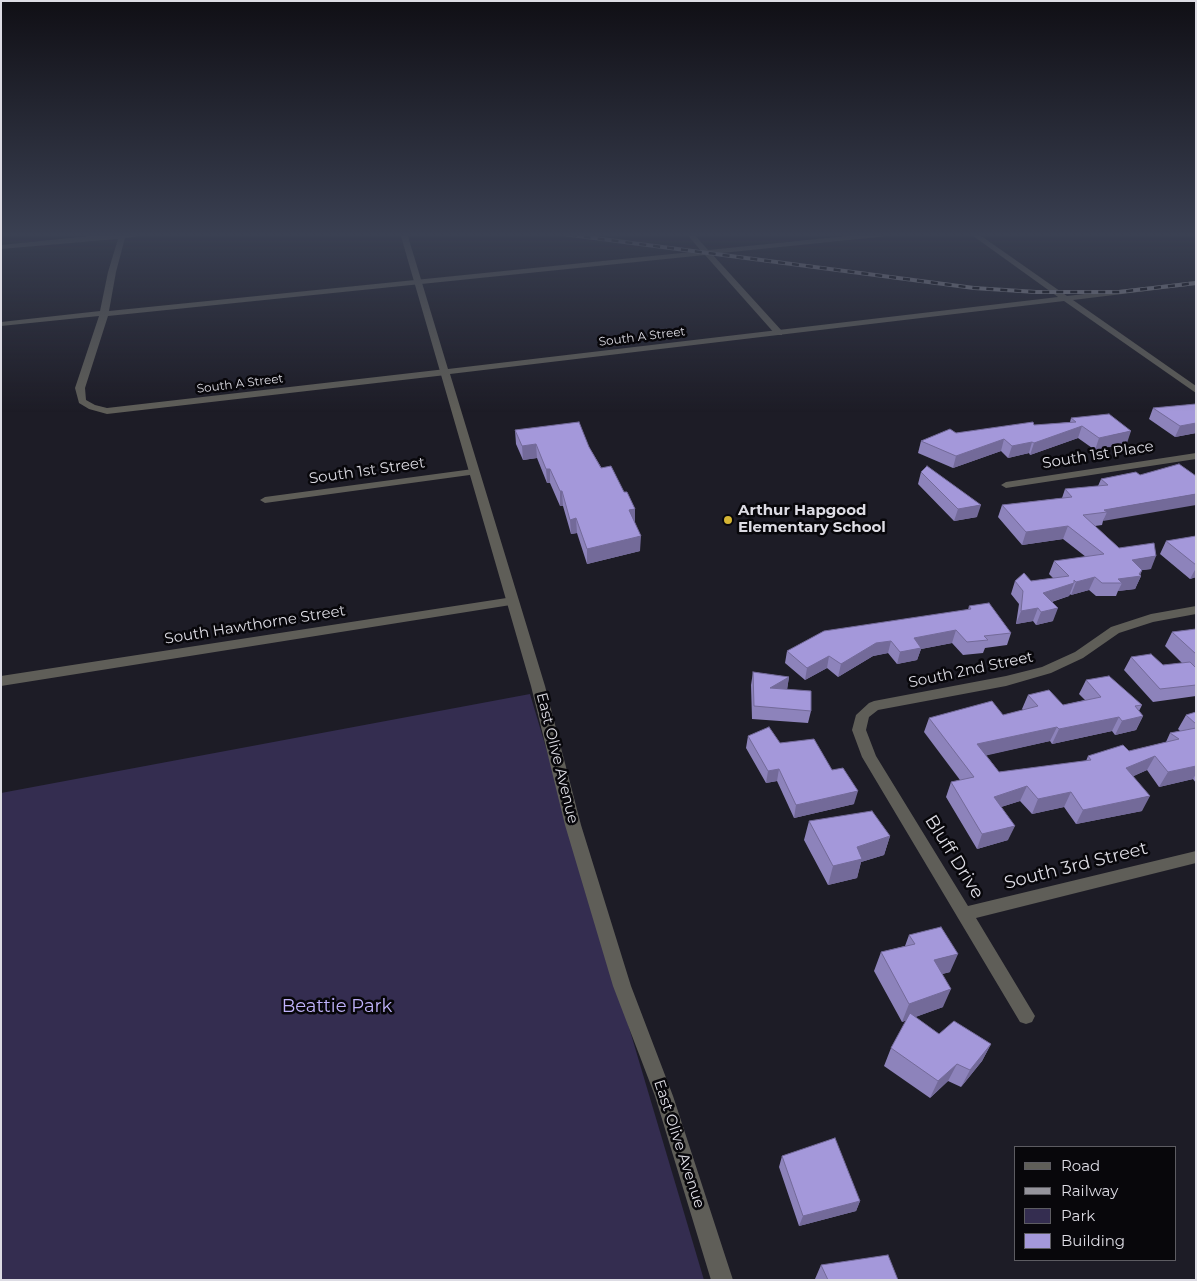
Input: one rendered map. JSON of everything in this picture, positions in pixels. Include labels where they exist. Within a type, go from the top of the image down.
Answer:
[{"type":"street","points":[[104,314],[108,293]]},
{"type":"street","points":[[1,324],[312,293]]},
{"type":"street","name":"East Olive Avenue","points":[[420,293],[446,372],[473,472],[538,686],[573,825],[622,986],[664,1096],[722,1280]]},
{"type":"street","points":[[742,293],[778,333]]},
{"type":"street","points":[[1058,293],[1196,390]]},
{"type":"street","name":"South A Street","points":[[104,314],[80,388],[82,400],[92,407],[107,412],[1111,293]]},
{"type":"street","name":"South 1st Place","points":[[1006,485],[1196,456]]},
{"type":"street","name":"South 1st Street","points":[[265,500],[473,472]]},
{"type":"street","name":"South Hawthorne Street","points":[[1,681],[513,601]]},
{"type":"street","name":"South 2nd Street","points":[[863,715],[874,706],[1006,681],[1046,670],[1079,655],[1115,630],[1151,618],[1196,610]]},
{"type":"street","name":"Bluff Drive","points":[[863,715],[859,730],[868,757],[1026,1016]]},
{"type":"street","name":"South 3rd Street","points":[[965,914],[1196,857]]},
{"type":"green space","name":"Beattie Park","points":[[530,694],[704,1280],[1,1280],[1,793]]},
{"type":"building","points":[[1196,404],[1196,423],[1180,426],[1153,408]]},
{"type":"building","points":[[1109,414],[1131,431],[1099,438],[1082,426],[1034,443],[1012,446],[1004,439],[956,456],[921,441],[950,429],[956,433],[1033,422],[1034,425],[1076,422],[1071,418]]},
{"type":"building","points":[[579,422],[589,447],[601,468],[611,466],[624,492],[627,492],[635,509],[629,510],[641,536],[587,549],[576,518],[570,520],[562,491],[560,491],[550,469],[546,469],[536,444],[522,446],[515,430]]},
{"type":"building","points":[[1179,464],[1196,476],[1196,494],[1083,515],[1119,548],[1154,543],[1156,556],[1132,560],[1142,570],[1139,574],[1141,576],[1118,579],[1122,583],[1102,583],[1095,577],[1076,582],[1074,580],[1074,583],[1043,593],[1058,608],[1041,612],[1038,608],[1021,611],[1023,591],[1015,581],[1024,573],[1031,581],[1069,576],[1054,561],[1104,554],[1068,526],[1026,532],[1002,505],[1072,497],[1065,489],[1108,485],[1101,479],[1136,472],[1140,475]]},
{"type":"building","points":[[927,466],[981,505],[958,509],[921,472]]},
{"type":"building","points":[[1196,536],[1196,565],[1166,541]]},
{"type":"building","points":[[989,603],[1011,633],[984,636],[988,640],[967,642],[956,630],[914,638],[921,648],[900,652],[891,641],[876,643],[841,664],[829,656],[807,668],[787,651],[824,631],[971,609],[969,606]]},
{"type":"building","points":[[1196,629],[1196,654],[1172,632]]},
{"type":"building","points":[[1151,654],[1163,665],[1190,662],[1196,668],[1196,685],[1160,689],[1131,657]]},
{"type":"building","points":[[753,672],[789,677],[770,688],[811,691],[811,711],[754,706]]},
{"type":"building","points":[[1109,676],[1142,705],[1135,706],[1143,716],[1122,721],[1119,717],[1059,729],[1057,727],[977,744],[999,772],[1091,760],[1088,756],[1123,745],[1129,751],[1179,739],[1170,733],[1196,728],[1196,766],[1168,772],[1155,756],[1126,768],[1150,796],[1083,810],[1071,792],[1038,799],[1027,786],[994,797],[1015,826],[982,834],[951,782],[974,777],[929,718],[992,701],[1003,715],[1038,706],[1028,695],[1049,690],[1063,705],[1101,697],[1086,680]]},
{"type":"building","points":[[1196,712],[1196,724],[1186,715]]},
{"type":"building","points":[[769,727],[780,743],[814,739],[832,770],[843,768],[858,791],[796,805],[779,769],[768,771],[748,736]]},
{"type":"building","points":[[872,811],[890,836],[857,847],[862,859],[833,866],[809,821]]},
{"type":"building","points":[[941,927],[958,954],[934,960],[951,989],[909,1004],[881,952],[915,944],[909,935]]},
{"type":"building","points":[[910,1013],[939,1034],[954,1021],[991,1044],[970,1070],[957,1064],[938,1081],[891,1048]]},
{"type":"building","points":[[835,1138],[860,1201],[803,1216],[782,1156]]},
{"type":"building","points":[[888,1255],[898,1280],[828,1280],[821,1265]]},
{"type":"place","name":"Arthur Hapgood Elementary School","points":[[728,520]]}]
